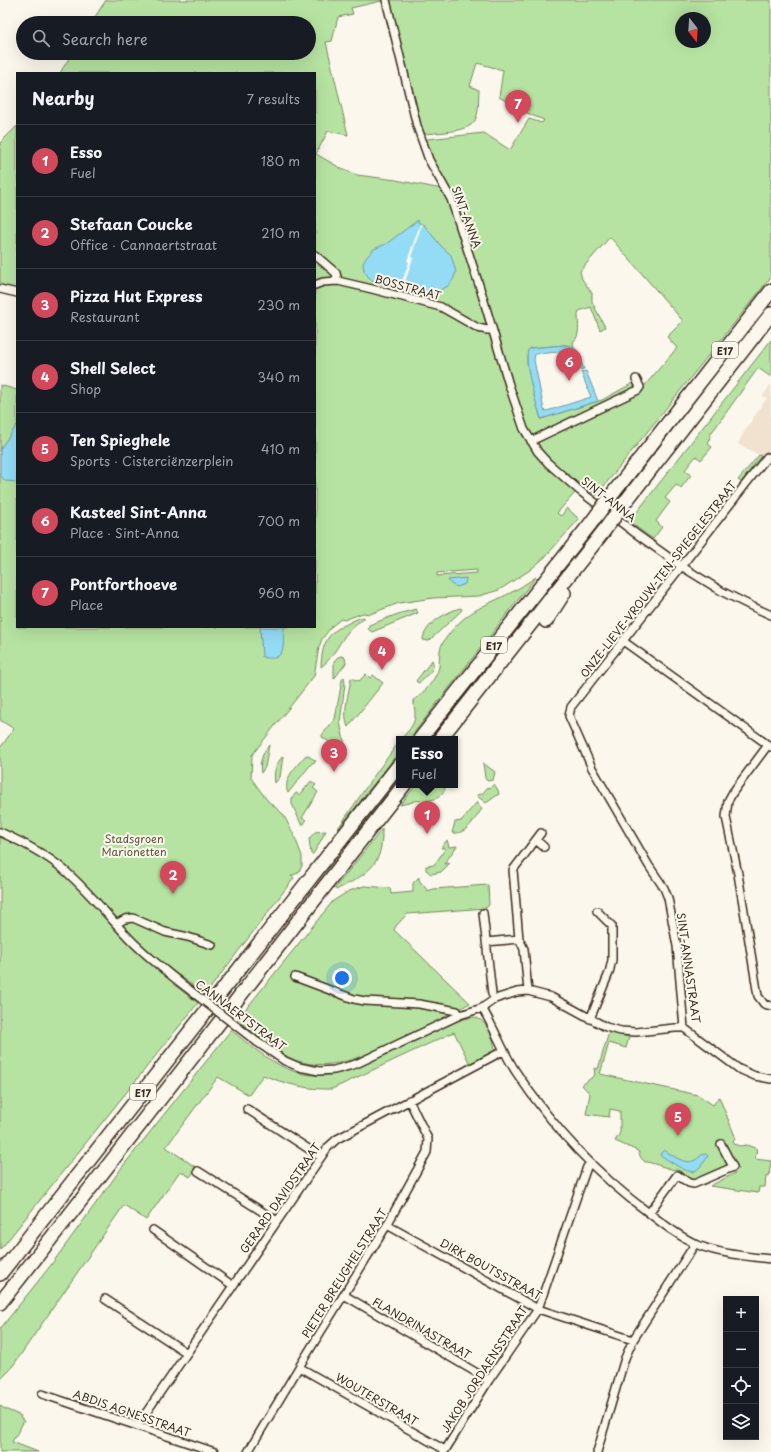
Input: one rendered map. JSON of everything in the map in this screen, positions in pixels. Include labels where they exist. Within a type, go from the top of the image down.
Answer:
[{"type":"highway","name":"E17","points":[[422,736],[591,523],[771,291]]},
{"type":"highway","name":"E17","points":[[442,736],[771,314]]},
{"type":"highway","points":[[555,555],[569,551]]},
{"type":"highway","points":[[546,621],[568,588],[571,572]]},
{"type":"highway","name":"E17","points":[[0,1274],[396,769]]},
{"type":"highway","name":"E17","points":[[0,1303],[402,788]]},
{"type":"highway","points":[[284,910],[308,867]]},
{"type":"highway","points":[[268,959],[305,922]]},
{"type":"street","name":"SINT-ANNA","points":[[386,0],[417,126],[429,160],[451,199],[520,419],[531,441],[548,463],[580,491],[635,534],[681,566],[723,592],[771,615]]},
{"type":"street","points":[[316,256],[336,273],[338,281]]},
{"type":"street","name":"BOSSTRAAT","points":[[316,285],[323,282],[338,281],[441,307],[478,328],[487,330],[492,329]]},
{"type":"street","points":[[0,289],[16,293]]},
{"type":"street","points":[[531,441],[638,390],[640,387],[636,379]]},
{"type":"street","name":"ONZE-LIEVE-VROUW-TEN-SPIEGELESTRAAT","points":[[569,716],[571,707],[681,566],[769,458]]},
{"type":"street","points":[[623,641],[769,747],[733,792],[728,801],[726,817],[738,874],[758,996],[764,1004],[771,1006]]},
{"type":"street","name":"SINT-ANNASTRAAT","points":[[569,716],[592,768],[649,866],[664,888],[668,898],[677,946],[684,1028],[739,1069],[755,1076],[771,1079]]},
{"type":"street","name":"CANNAERTSTRAAT","points":[[0,832],[31,847],[58,865],[82,887],[149,957],[257,1042],[285,1061],[298,1067],[319,1071],[334,1070],[356,1064],[460,1016],[482,1008],[495,999],[516,992],[528,991],[551,997],[606,1027],[621,1031],[636,1032],[684,1028]]},
{"type":"street","points":[[528,991],[524,949],[519,939],[513,870],[541,834]]},
{"type":"street","points":[[536,840],[544,847]]},
{"type":"street","points":[[590,1018],[609,973],[612,960],[612,926],[597,911]]},
{"type":"street","points":[[483,914],[492,994]]},
{"type":"street","points":[[116,924],[125,919],[133,918],[166,932],[212,945]]},
{"type":"street","points":[[486,942],[519,939]]},
{"type":"street","points":[[295,976],[365,1002],[419,1004],[457,1011],[460,1016]]},
{"type":"street","points":[[482,1008],[503,1051],[530,1092],[559,1129],[617,1188],[670,1230],[695,1244],[722,1252],[771,1259]]},
{"type":"street","name":"GERARD DAVIDSTRAAT","points":[[137,1426],[232,1285],[328,1147],[337,1139],[503,1051]]},
{"type":"street","name":"PIETER BREUGHELSTRAAT","points":[[248,1452],[387,1224],[427,1152],[428,1139],[409,1100]]},
{"type":"street","points":[[247,1109],[321,1157]]},
{"type":"street","points":[[649,1213],[677,1175],[689,1183],[694,1184],[734,1167],[721,1144]]},
{"type":"street","name":"JAKOB JORDAENSSTRAAT","points":[[444,1451],[489,1380],[538,1308],[587,1167],[591,1163]]},
{"type":"street","points":[[198,1171],[277,1221]]},
{"type":"street","name":"DIRK BOUTSSTRAAT","points":[[387,1224],[538,1308],[633,1340]]},
{"type":"street","points":[[153,1230],[232,1285]]},
{"type":"street","points":[[597,1452],[625,1358],[633,1340],[695,1244]]},
{"type":"street","name":"FLANDRINASTRAAT","points":[[344,1295],[489,1380]]},
{"type":"street","points":[[105,1299],[187,1353]]},
{"type":"street","name":"WOUTERSTRAAT","points":[[299,1367],[444,1451]]},
{"type":"street","name":"ABDIS AGNESSTRAAT","points":[[42,1394],[215,1452]]},
{"type":"shaded area","points":[[771,384],[771,455],[765,453],[761,456],[738,444],[745,430],[767,398],[763,396]]},
{"type":"green space","name":"Stadsgroen Marionetten","points":[[106,0],[380,0],[381,1],[351,8],[353,14],[338,17],[332,41],[326,42],[348,135],[328,131],[316,154],[316,72],[61,72],[68,60],[316,60],[316,16],[96,16]]},
{"type":"green space","name":"Stadsgroen Marionetten","points":[[390,0],[771,0],[771,277],[596,496],[582,485],[557,513],[561,516],[567,508],[579,519],[545,557],[530,570],[499,590],[479,596],[433,598],[399,603],[370,614],[363,613],[344,620],[341,619],[332,626],[322,639],[319,647],[314,676],[252,755],[251,778],[267,800],[283,814],[294,835],[302,856],[302,866],[298,873],[291,876],[294,878],[205,995],[179,975],[173,984],[198,1003],[0,1250],[0,748],[14,729],[0,720],[0,385],[16,390],[16,628],[316,628],[316,154],[342,169],[357,175],[396,180],[442,189],[445,181],[429,154],[426,141],[428,139],[484,133],[510,150],[529,119],[542,123],[544,120],[531,115],[499,97],[503,70],[477,63],[470,86],[479,90],[478,111],[474,122],[465,128],[458,130],[422,134]],"holes":[[[610,237],[683,321],[667,337],[677,348],[639,392],[633,383],[602,400],[541,419],[534,395],[527,356],[531,348],[564,345],[574,347],[573,342],[578,333],[579,311],[591,307],[600,330],[605,327],[592,302],[592,293],[582,279],[580,271]],[[477,570],[477,573],[437,576],[437,573]]]},
{"type":"green space","points":[[16,127],[16,290],[0,285],[0,143]]},
{"type":"green space","points":[[771,340],[771,377],[758,368],[711,433],[708,444],[712,447],[701,460],[696,456],[685,470],[691,475],[681,488],[676,485],[665,498],[670,502],[656,521],[662,527],[653,539],[629,522]]},
{"type":"green space","points":[[759,455],[761,456],[741,482],[738,480]]},
{"type":"green space","points":[[536,577],[411,736],[404,736],[414,721],[415,711],[413,700],[425,691],[438,671],[441,647],[451,631],[467,616]]},
{"type":"green space","points":[[460,608],[462,609],[461,611],[429,641],[423,640],[424,634],[432,624],[449,612]]},
{"type":"green space","points":[[416,609],[418,613],[372,632],[368,629],[369,625]]},
{"type":"green space","points":[[364,617],[364,619],[350,629],[332,656],[321,667],[324,646],[334,631]]},
{"type":"green space","points":[[342,656],[345,658],[346,663],[334,679],[334,661],[338,657]]},
{"type":"green space","points":[[432,660],[433,667],[430,673],[419,683],[417,682],[416,681]]},
{"type":"green space","points":[[366,674],[370,678],[373,675],[383,683],[348,727],[346,721],[346,703],[351,678],[359,681]]},
{"type":"green space","points":[[344,677],[345,684],[340,722],[346,750],[344,753],[322,737],[322,735],[335,719],[342,680]]},
{"type":"green space","points":[[269,745],[265,767],[261,773],[260,765],[262,758]]},
{"type":"green space","points":[[396,746],[396,756],[332,837]]},
{"type":"green space","points":[[307,755],[316,761],[312,763],[288,793],[287,783],[291,773]]},
{"type":"green space","points":[[283,756],[280,777],[275,783],[274,775],[276,768]]},
{"type":"green space","points":[[483,763],[495,772],[493,780],[487,781],[485,778]]},
{"type":"green space","points":[[311,781],[316,785],[313,788],[318,792],[302,818],[306,820],[304,824],[301,824],[292,804],[292,798],[296,793],[300,795]]},
{"type":"green space","points":[[494,784],[499,794],[486,803],[477,796],[482,794],[488,787],[490,788]]},
{"type":"green space","points":[[414,788],[445,788],[441,795],[437,798],[413,801],[400,805]]},
{"type":"green space","points":[[477,802],[482,809],[470,826],[462,832],[452,833],[455,822],[461,821]]},
{"type":"green space","points":[[382,829],[381,848],[373,865],[362,875],[336,890],[335,888]]},
{"type":"green space","points":[[326,831],[315,851],[311,854],[309,839],[315,832]]},
{"type":"green space","points":[[447,840],[449,847],[457,846],[444,864],[450,863],[441,872],[431,874],[426,870],[426,866],[434,865],[446,848],[441,848]]},
{"type":"green space","points":[[419,877],[419,880],[428,891],[433,889],[488,885],[489,905],[486,908],[407,914],[394,930],[470,1003],[446,1017],[365,1055],[352,1060],[324,1065],[309,1064],[288,1057],[273,1048],[237,1020],[333,901],[349,891],[364,886],[390,888],[391,894],[413,892],[413,883]]},
{"type":"green space","points":[[473,1017],[482,1021],[486,1025],[493,1040],[495,1051],[470,1064],[454,1032],[332,1089],[297,1086],[263,1075],[249,1095],[218,1077],[166,1147],[197,1168],[190,1177],[180,1171],[146,1220],[124,1205],[10,1370],[0,1380],[0,1329],[51,1265],[123,1166],[231,1030],[259,1052],[286,1068],[301,1073],[316,1075],[333,1074],[352,1070],[460,1020]]},
{"type":"green space","points":[[609,1032],[629,1037],[626,1048],[609,1043],[600,1074],[698,1095],[713,1105],[719,1097],[735,1136],[733,1144],[740,1146],[747,1145],[757,1149],[755,1159],[771,1161],[769,1176],[766,1176],[765,1187],[759,1187],[758,1193],[710,1186],[735,1173],[732,1163],[695,1181],[685,1177],[676,1169],[674,1170],[645,1162],[641,1158],[638,1151],[615,1141],[620,1133],[620,1111],[610,1109],[609,1117],[586,1114],[590,1094],[582,1085],[595,1075],[594,1068],[598,1069]]},
{"type":"green space","points":[[0,1405],[3,1408],[21,1416],[20,1418],[24,1421],[12,1442],[38,1452],[0,1452]]},
{"type":"water","points":[[418,220],[419,223],[424,225],[441,246],[451,255],[456,272],[453,280],[448,286],[432,295],[405,288],[402,283],[398,287],[371,280],[364,271],[363,264],[374,249],[386,244]]},
{"type":"water","points":[[564,345],[571,346],[576,349],[584,369],[581,370],[571,351],[535,354],[534,360],[544,410],[547,411],[591,397],[581,372],[586,371],[598,401],[541,419],[529,375],[527,357],[528,350],[531,348]]},
{"type":"water","points":[[16,426],[16,482],[5,481],[0,475],[0,449]]},
{"type":"water","points":[[466,578],[465,584],[457,587],[451,584],[448,580]]},
{"type":"water","points":[[260,628],[284,628],[283,646],[280,655],[270,658],[262,657]]},
{"type":"water","points":[[664,1150],[687,1162],[695,1160],[704,1154],[708,1156],[699,1168],[692,1172],[683,1169],[660,1155]]},
{"type":"pier","points":[[420,224],[422,224],[411,257],[413,258],[404,285],[401,284],[409,262],[407,261]]},
{"type":"place","name":"Pontforthoeve","points":[[518,123]]},
{"type":"place","name":"Kasteel Sint-Anna","points":[[569,381]]},
{"type":"place","name":"Shell Select","points":[[382,670]]},
{"type":"place","name":"Pizza Hut Express","points":[[334,772]]},
{"type":"place","name":"Esso","points":[[427,834]]},
{"type":"place","name":"Stefaan Coucke","points":[[173,894]]},
{"type":"place","name":"Ten Spieghele","points":[[678,1136]]}]
